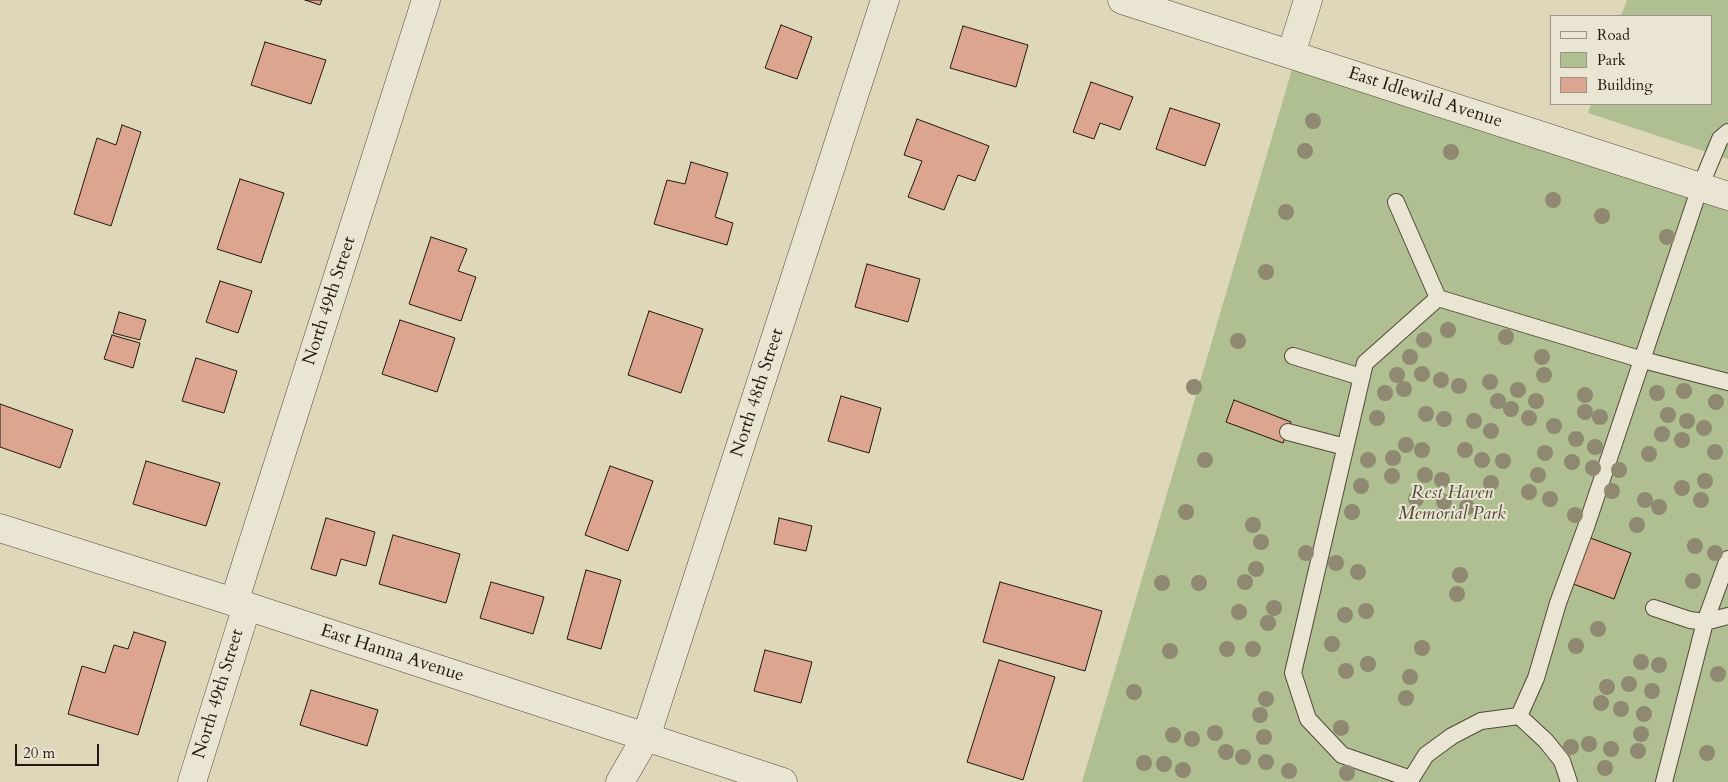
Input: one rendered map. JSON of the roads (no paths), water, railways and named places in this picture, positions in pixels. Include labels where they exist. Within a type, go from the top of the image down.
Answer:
[{"type":"street","name":"North 49th Street","points":[[192,782],[241,604],[426,0]]},
{"type":"street","name":"North 48th Street","points":[[620,782],[646,737],[885,0]]},
{"type":"street","name":"East Idlewild Avenue","points":[[1122,0],[1728,196]]},
{"type":"street","points":[[1291,54],[1308,0]]},
{"type":"street","name":"East Hanna Avenue","points":[[0,528],[241,604],[783,782]]},
{"type":"lane","points":[[1519,716],[1536,678],[1558,603],[1590,517],[1700,187],[1720,140],[1728,132]]},
{"type":"lane","points":[[1396,202],[1438,298],[1643,360],[1728,382]]},
{"type":"lane","points":[[1438,298],[1365,362],[1293,673],[1308,719],[1342,755],[1411,780],[1426,755],[1452,736],[1481,721],[1519,716]]},
{"type":"lane","points":[[1293,356],[1361,378]]},
{"type":"lane","points":[[1288,432],[1345,447]]},
{"type":"lane","points":[[1664,782],[1705,622],[1728,559]]},
{"type":"lane","points":[[1654,608],[1690,620],[1705,622],[1728,616]]},
{"type":"lane","points":[[1519,716],[1546,741],[1562,761],[1569,782]]},
{"type":"park label","name":"Rest Haven Memorial Park","points":[[1452,504]]}]
